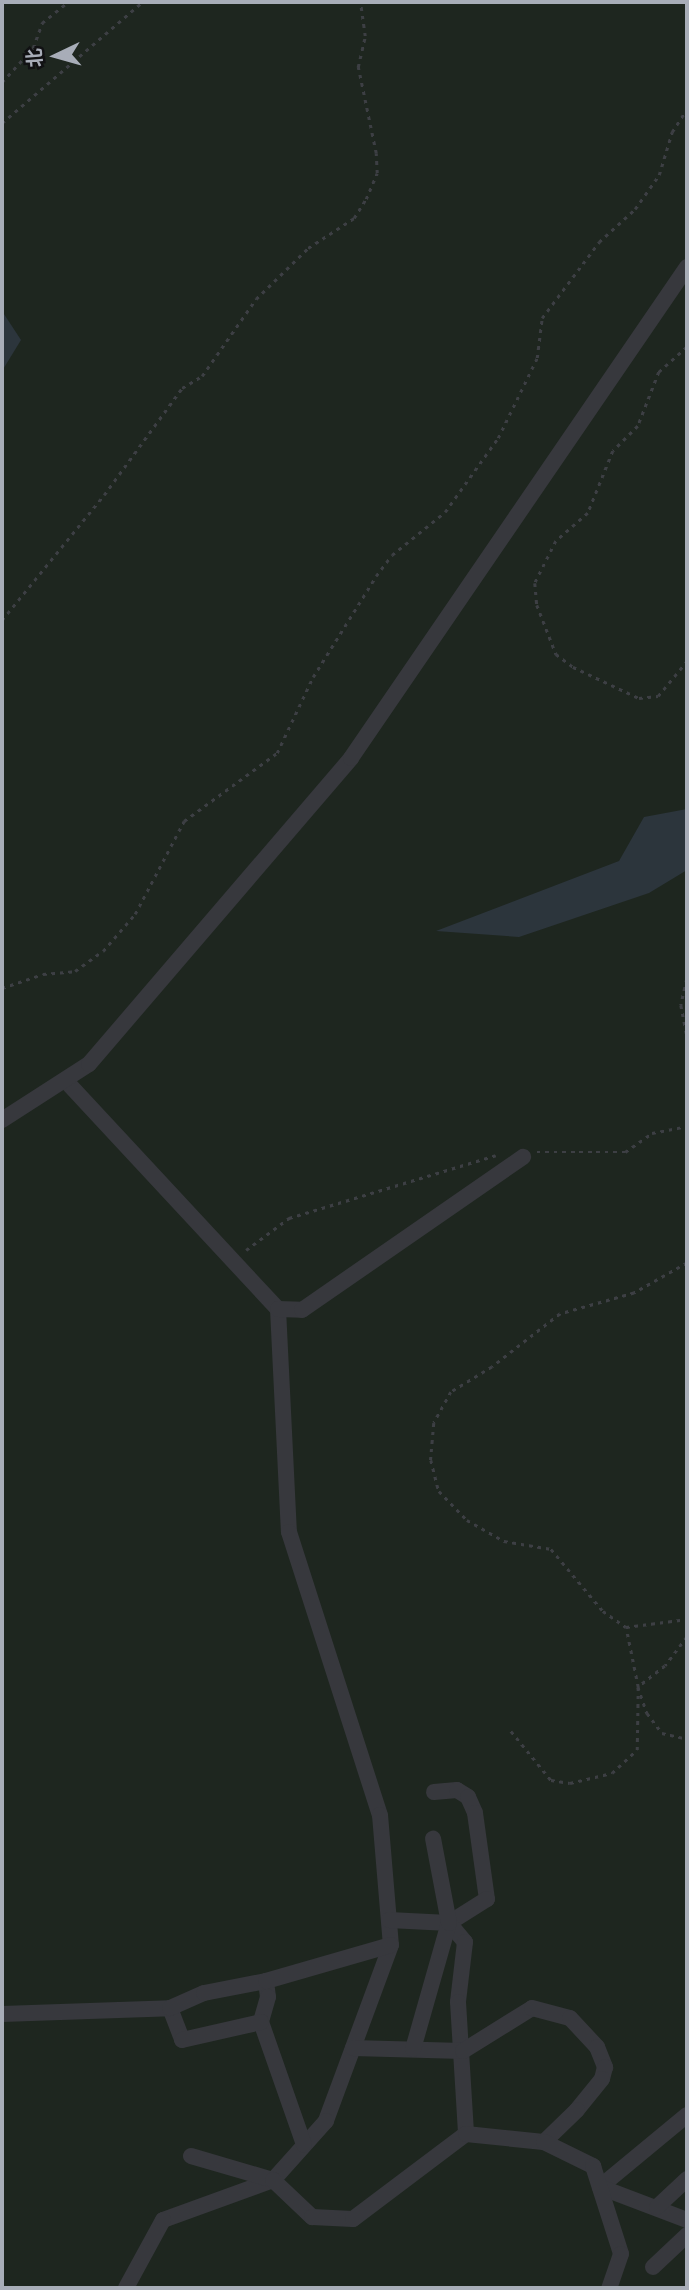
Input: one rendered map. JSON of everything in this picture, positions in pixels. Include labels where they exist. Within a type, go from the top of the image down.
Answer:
[{"type":"street","points":[[2,1120],[89,1064],[351,758],[687,267]]},
{"type":"street","points":[[65,1080],[278,1309],[289,1532],[380,1815],[391,1945],[326,2121],[273,2180],[163,2220],[126,2288]]},
{"type":"street","points":[[278,1309],[302,1310],[523,1157]]},
{"type":"street","points":[[389,1920],[449,1923],[487,1899],[475,1813],[468,1797],[457,1790],[434,1792]]},
{"type":"street","points":[[413,2049],[449,1923],[433,1839]]},
{"type":"street","points":[[449,1923],[465,1942],[458,2002],[466,2134]]},
{"type":"street","points":[[2,2014],[170,2008],[204,1993],[267,1981],[391,1945]]},
{"type":"street","points":[[267,1981],[268,1997],[261,2022],[304,2145]]},
{"type":"street","points":[[428,2001],[458,2002]]},
{"type":"street","points":[[170,2008],[182,2040],[261,2022]]},
{"type":"street","points":[[353,2048],[463,2052],[532,2008],[553,2010],[584,2031],[604,2060],[602,2078],[544,2142]]},
{"type":"street","points":[[600,2187],[687,2115]]},
{"type":"street","points":[[191,2156],[273,2180],[312,2217],[353,2219],[466,2134],[544,2142],[593,2166],[621,2254],[609,2288]]},
{"type":"street","points":[[657,2207],[687,2179]]},
{"type":"street","points":[[600,2187],[687,2220]]},
{"type":"street","points":[[653,2267],[687,2235]]},
{"type":"path","points":[[2,82],[33,48],[42,23],[68,2]]},
{"type":"path","points":[[2,123],[142,2]]},
{"type":"path","points":[[2,620],[104,495],[182,388],[202,376],[256,299],[308,248],[354,218],[366,199],[377,173],[376,153],[358,67],[365,36],[360,2]]},
{"type":"path","points":[[2,988],[43,974],[75,971],[103,951],[135,914],[184,821],[277,752],[313,677],[376,576],[392,555],[445,512],[498,438],[537,358],[542,318],[591,252],[635,209],[659,175],[672,132],[687,109]]},
{"type":"path","points":[[687,347],[659,372],[638,426],[613,451],[589,513],[555,541],[535,583],[537,605],[556,653],[573,667],[639,698],[658,696],[687,662]]},
{"type":"path","points":[[687,979],[681,1004],[687,1037]]},
{"type":"path","points":[[232,1260],[289,1218],[393,1190],[491,1155],[523,1157],[547,1149],[625,1152],[652,1133],[687,1126]]},
{"type":"path","points":[[687,1263],[634,1293],[560,1314],[451,1392],[434,1423],[431,1460],[439,1491],[467,1520],[504,1541],[551,1549],[603,1611],[626,1627],[687,1619]]},
{"type":"path","points":[[626,1627],[638,1686],[647,1713],[662,1733],[687,1739]]},
{"type":"path","points":[[638,1686],[665,1666],[687,1637]]},
{"type":"path","points":[[511,1731],[551,1780],[570,1783],[612,1773],[637,1750],[638,1686]]},
{"type":"shaded area","points":[[2,2],[687,2],[687,2288],[2,2288]]},
{"type":"shaded area","points":[[2,311],[21,340],[2,371]]},
{"type":"shaded area","points":[[687,809],[687,870],[649,893],[519,937],[436,931],[619,861],[644,817]]}]
